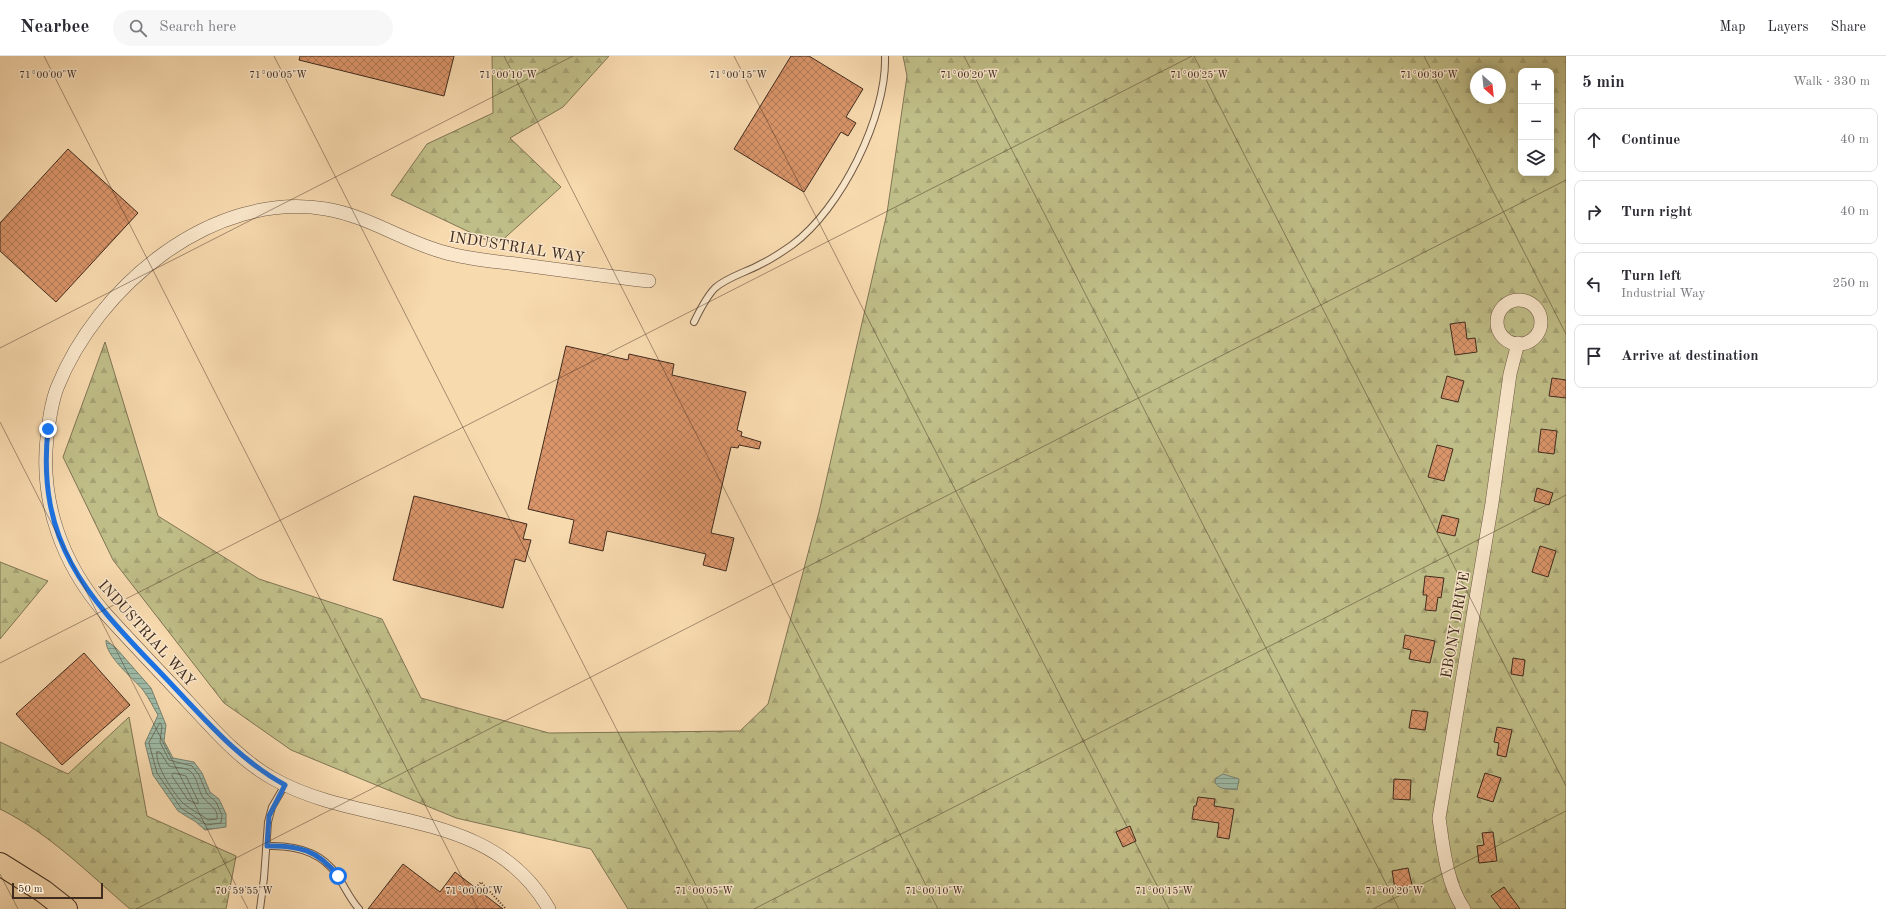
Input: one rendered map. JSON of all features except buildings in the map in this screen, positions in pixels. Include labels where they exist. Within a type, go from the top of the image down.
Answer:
[{"type":"highway","points":[[0,864],[43,891],[66,909]]},
{"type":"street","name":"INDUSTRIAL WAY","points":[[549,909],[536,888],[506,859],[476,842],[447,830],[321,799],[285,785],[253,765],[224,740],[104,612],[93,599],[75,571],[56,529],[50,509],[45,470],[51,411],[56,391],[78,344],[94,321],[136,276],[180,242],[201,231],[238,217],[270,209],[291,207],[326,209],[353,216],[443,252],[511,264],[649,281]]},
{"type":"street","name":"EBONY DRIVE","points":[[1464,909],[1459,902],[1444,856],[1440,818],[1492,504],[1510,374],[1518,343]]},
{"type":"lane","points":[[694,322],[709,294],[716,287],[762,264],[793,244],[808,230],[830,204],[851,171],[876,114],[884,86],[885,56]]},
{"type":"lane","points":[[260,909],[269,816],[285,785]]},
{"type":"lane","points":[[267,846],[288,845],[321,859],[338,876],[350,899],[359,909]]},
{"type":"path","points":[[476,888],[481,882],[506,909]]},
{"type":"green space","points":[[492,56],[609,56],[563,107],[510,138],[561,187],[497,245],[391,195],[427,144],[493,113]]},
{"type":"green space","points":[[903,56],[1566,56],[1566,909],[628,909],[591,849],[456,818],[291,750],[224,703],[113,560],[63,457],[105,342],[158,516],[259,579],[382,619],[421,698],[549,733],[740,731],[768,704],[819,512],[887,213],[907,76]]},
{"type":"green space","points":[[0,562],[48,581],[0,639]]},
{"type":"green space","points":[[129,717],[147,816],[236,856],[226,909],[130,909],[52,842],[18,819],[0,809],[0,742],[68,774]]},
{"type":"water","points":[[106,640],[116,648],[151,688],[166,725],[164,741],[173,758],[194,762],[202,773],[210,792],[219,799],[226,814],[226,827],[205,830],[196,822],[178,811],[153,775],[145,743],[158,715],[143,690],[110,653]]},
{"type":"water","points":[[1223,774],[1239,779],[1237,790],[1217,786],[1215,783],[1216,778]]},
{"type":"route","points":[[48,429],[45,470],[46,489],[50,509],[64,550],[75,571],[93,599],[224,740],[253,765],[285,785],[272,807],[269,816],[267,846],[288,845],[309,851],[330,866],[338,876]]}]
